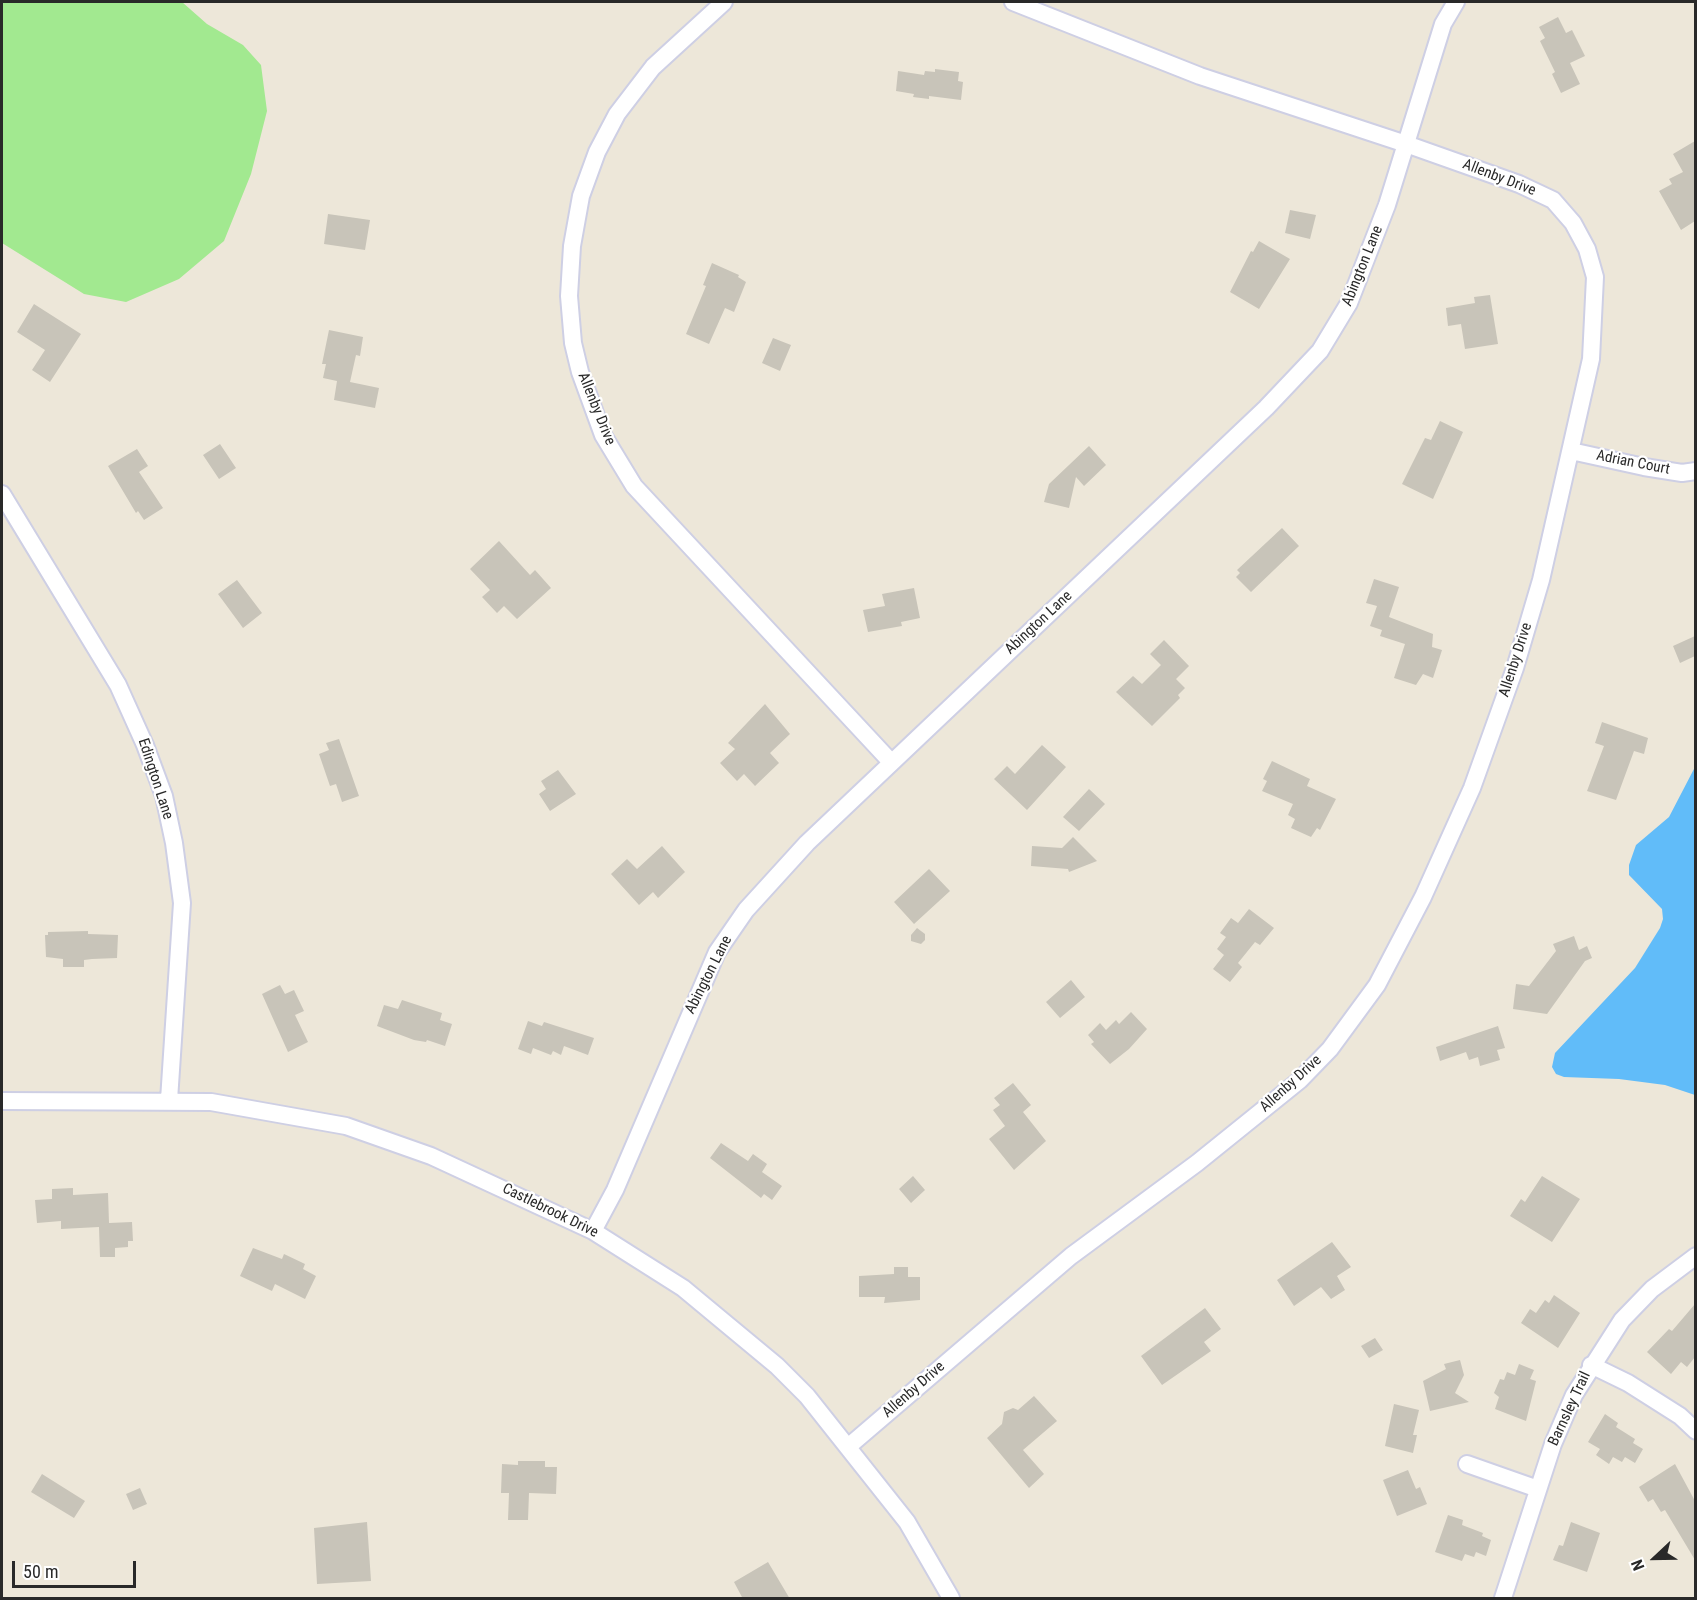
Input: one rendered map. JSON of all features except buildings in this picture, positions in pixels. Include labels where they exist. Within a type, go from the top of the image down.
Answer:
[{"type":"street","name":"Allenby Drive","points":[[724,2],[653,68],[617,114],[597,152],[581,196],[572,246],[569,296],[573,343],[586,393],[603,435],[633,486],[891,762]]},
{"type":"street","name":"Allenby Drive","points":[[849,1446],[1071,1256],[1197,1163],[1300,1080],[1330,1049],[1377,985],[1423,897],[1472,788],[1515,668],[1541,580],[1591,359],[1595,277],[1587,249],[1573,223],[1553,200],[1519,184],[1406,144],[1200,76],[1013,2]]},
{"type":"street","name":"Abington Lane","points":[[593,1231],[615,1190],[717,952],[746,910],[807,843],[1240,432],[1320,351],[1349,303],[1388,205],[1443,24],[1456,2]]},
{"type":"street","name":"Adrian Court","points":[[1571,451],[1644,467],[1682,473],[1695,471]]},
{"type":"street","name":"Edington Lane","points":[[2,494],[118,685],[146,745],[164,796],[174,843],[182,903],[169,1100]]},
{"type":"street","name":"Castlebrook Drive","points":[[2,1101],[211,1102],[346,1126],[431,1156],[593,1231],[683,1288],[758,1350],[807,1396],[849,1446],[907,1522],[951,1599]]},
{"type":"street","name":"Barnsley Trail","points":[[1503,1599],[1561,1425],[1591,1365],[1622,1320],[1652,1289],[1695,1256]]},
{"type":"street","points":[[1591,1365],[1628,1383],[1680,1416],[1695,1431]]},
{"type":"street","points":[[1467,1464],[1538,1489]]},
{"type":"green space","points":[[2,2],[182,2],[207,24],[243,45],[261,65],[267,111],[251,174],[224,241],[179,279],[126,302],[84,294],[2,243]]},
{"type":"water","points":[[1695,767],[1695,1095],[1665,1085],[1619,1079],[1564,1077],[1556,1074],[1552,1067],[1555,1053],[1635,968],[1660,928],[1663,919],[1662,909],[1629,875],[1629,865],[1636,845],[1669,817]]}]
